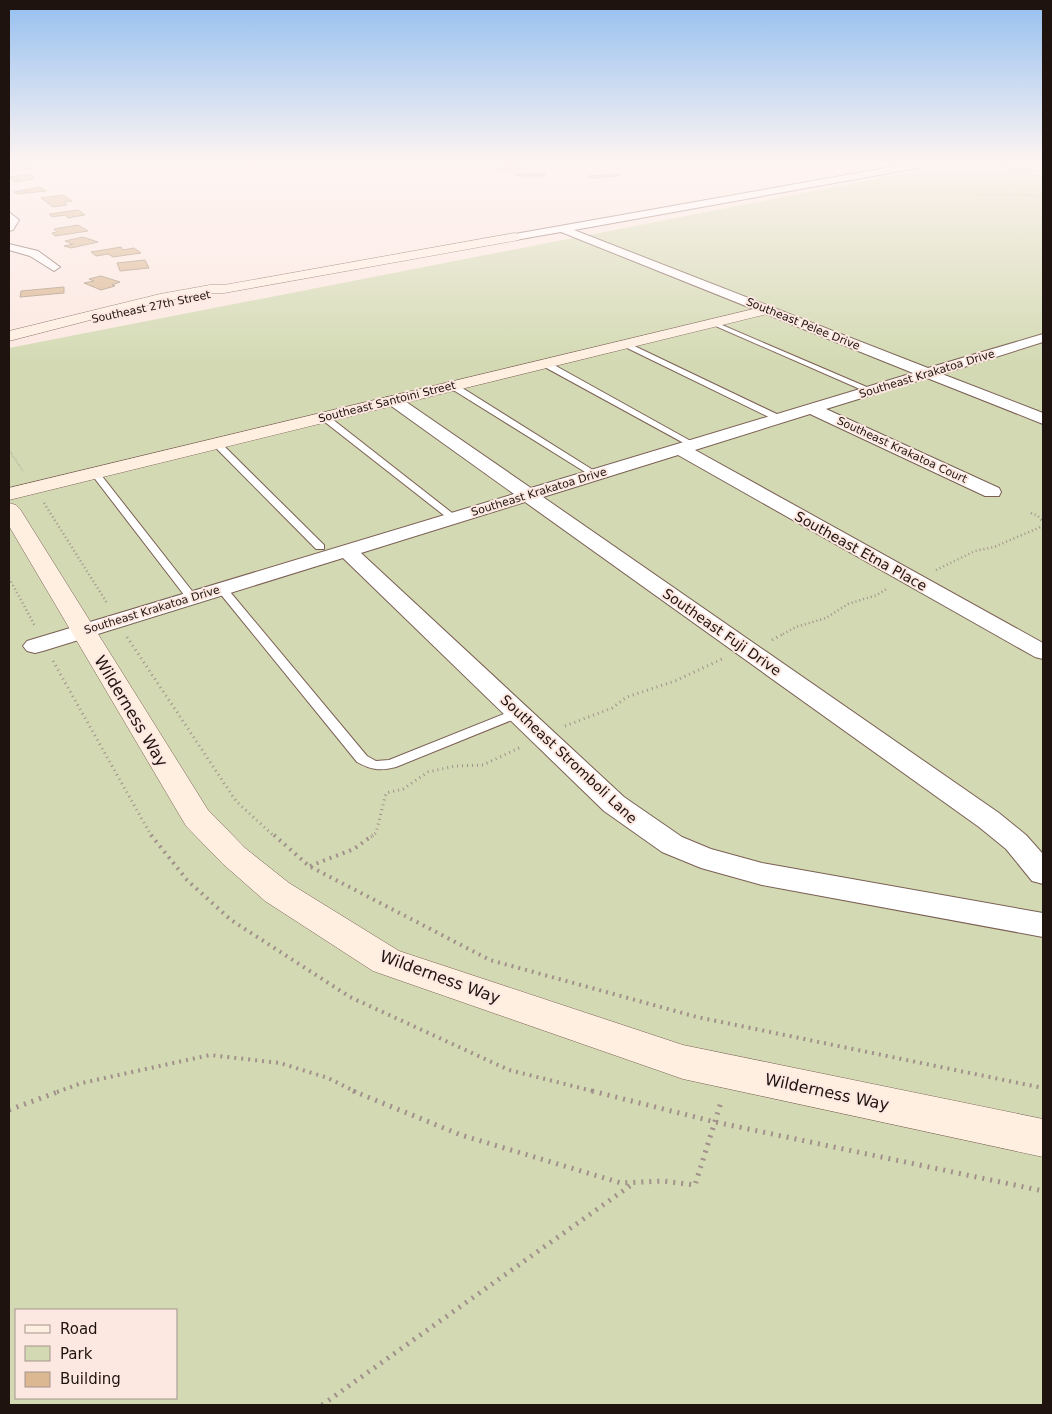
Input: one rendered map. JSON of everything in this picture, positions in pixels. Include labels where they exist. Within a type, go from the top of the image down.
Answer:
[{"type":"street","points":[[224,289],[557,230]]},
{"type":"street","name":"Southeast Pelee Drive","points":[[565,230],[1043,419]]},
{"type":"street","points":[[9,247],[34,253],[54,267]]},
{"type":"street","name":"Southeast 27th Street","points":[[9,336],[160,298],[210,289],[224,289]]},
{"type":"street","name":"Southeast 27th Street","points":[[9,342],[146,307],[219,294],[224,289]]},
{"type":"street","name":"Southeast Santoini Street","points":[[9,494],[766,310]]},
{"type":"street","name":"Southeast Krakatoa Drive","points":[[35,646],[812,409],[1038,343]]},
{"type":"street","name":"Southeast Fuji Drive","points":[[393,400],[989,820],[1016,842],[1043,873]]},
{"type":"street","name":"Southeast Krakatoa Court","points":[[812,409],[992,492]]},
{"type":"street","name":"Southeast Etna Place","points":[[687,447],[911,579],[1043,652]]},
{"type":"street","name":"Wilderness Way","points":[[9,509],[197,818],[234,856],[277,892],[386,961],[683,1062],[1043,1138]]},
{"type":"street","name":"Southeast Stromboli Lane","points":[[347,551],[614,804],[645,828],[682,849],[721,863],[762,874],[1043,925]]},
{"type":"lane","points":[[712,323],[872,391]]},
{"type":"lane","points":[[626,344],[780,419]]},
{"type":"lane","points":[[544,363],[687,447]]},
{"type":"lane","points":[[454,386],[596,475]]},
{"type":"lane","points":[[324,417],[453,518]]},
{"type":"lane","points":[[216,443],[320,547]]},
{"type":"lane","points":[[95,473],[192,598]]},
{"type":"lane","points":[[222,589],[362,759],[374,766],[391,764],[518,713]]},
{"type":"path","points":[[9,450],[236,801],[309,866],[490,960],[697,1017],[1043,1088]]},
{"type":"path","points":[[309,866],[354,849],[376,832],[386,793],[403,789],[421,775],[440,768],[483,765],[586,716],[612,708],[627,697],[647,688],[675,681],[688,673],[796,628],[826,618],[848,604],[877,595],[911,579],[952,564],[975,551],[994,547],[1043,524],[1038,516],[1032,513]]},
{"type":"path","points":[[9,1110],[82,1083],[210,1055],[220,1056],[280,1063],[328,1078],[369,1099],[461,1135],[622,1183],[664,1181],[695,1185],[730,1072]]},
{"type":"path","points":[[322,1405],[634,1182]]},
{"type":"green space","points":[[614,230],[1043,230],[1043,1405],[9,1405],[9,348]]},
{"type":"building","points":[[55,230],[88,231],[55,236],[52,233],[57,232]]},
{"type":"building","points":[[83,237],[98,242],[71,248],[64,246],[73,244],[65,241]]},
{"type":"building","points":[[121,247],[123,250],[134,248],[141,253],[113,257],[108,254],[96,256],[91,252]]},
{"type":"building","points":[[145,260],[149,268],[120,271],[117,263]]},
{"type":"building","points":[[101,276],[120,282],[112,285],[115,286],[101,290],[84,283],[94,281],[89,279]]},
{"type":"building","points":[[64,287],[64,293],[20,297],[21,291]]}]
